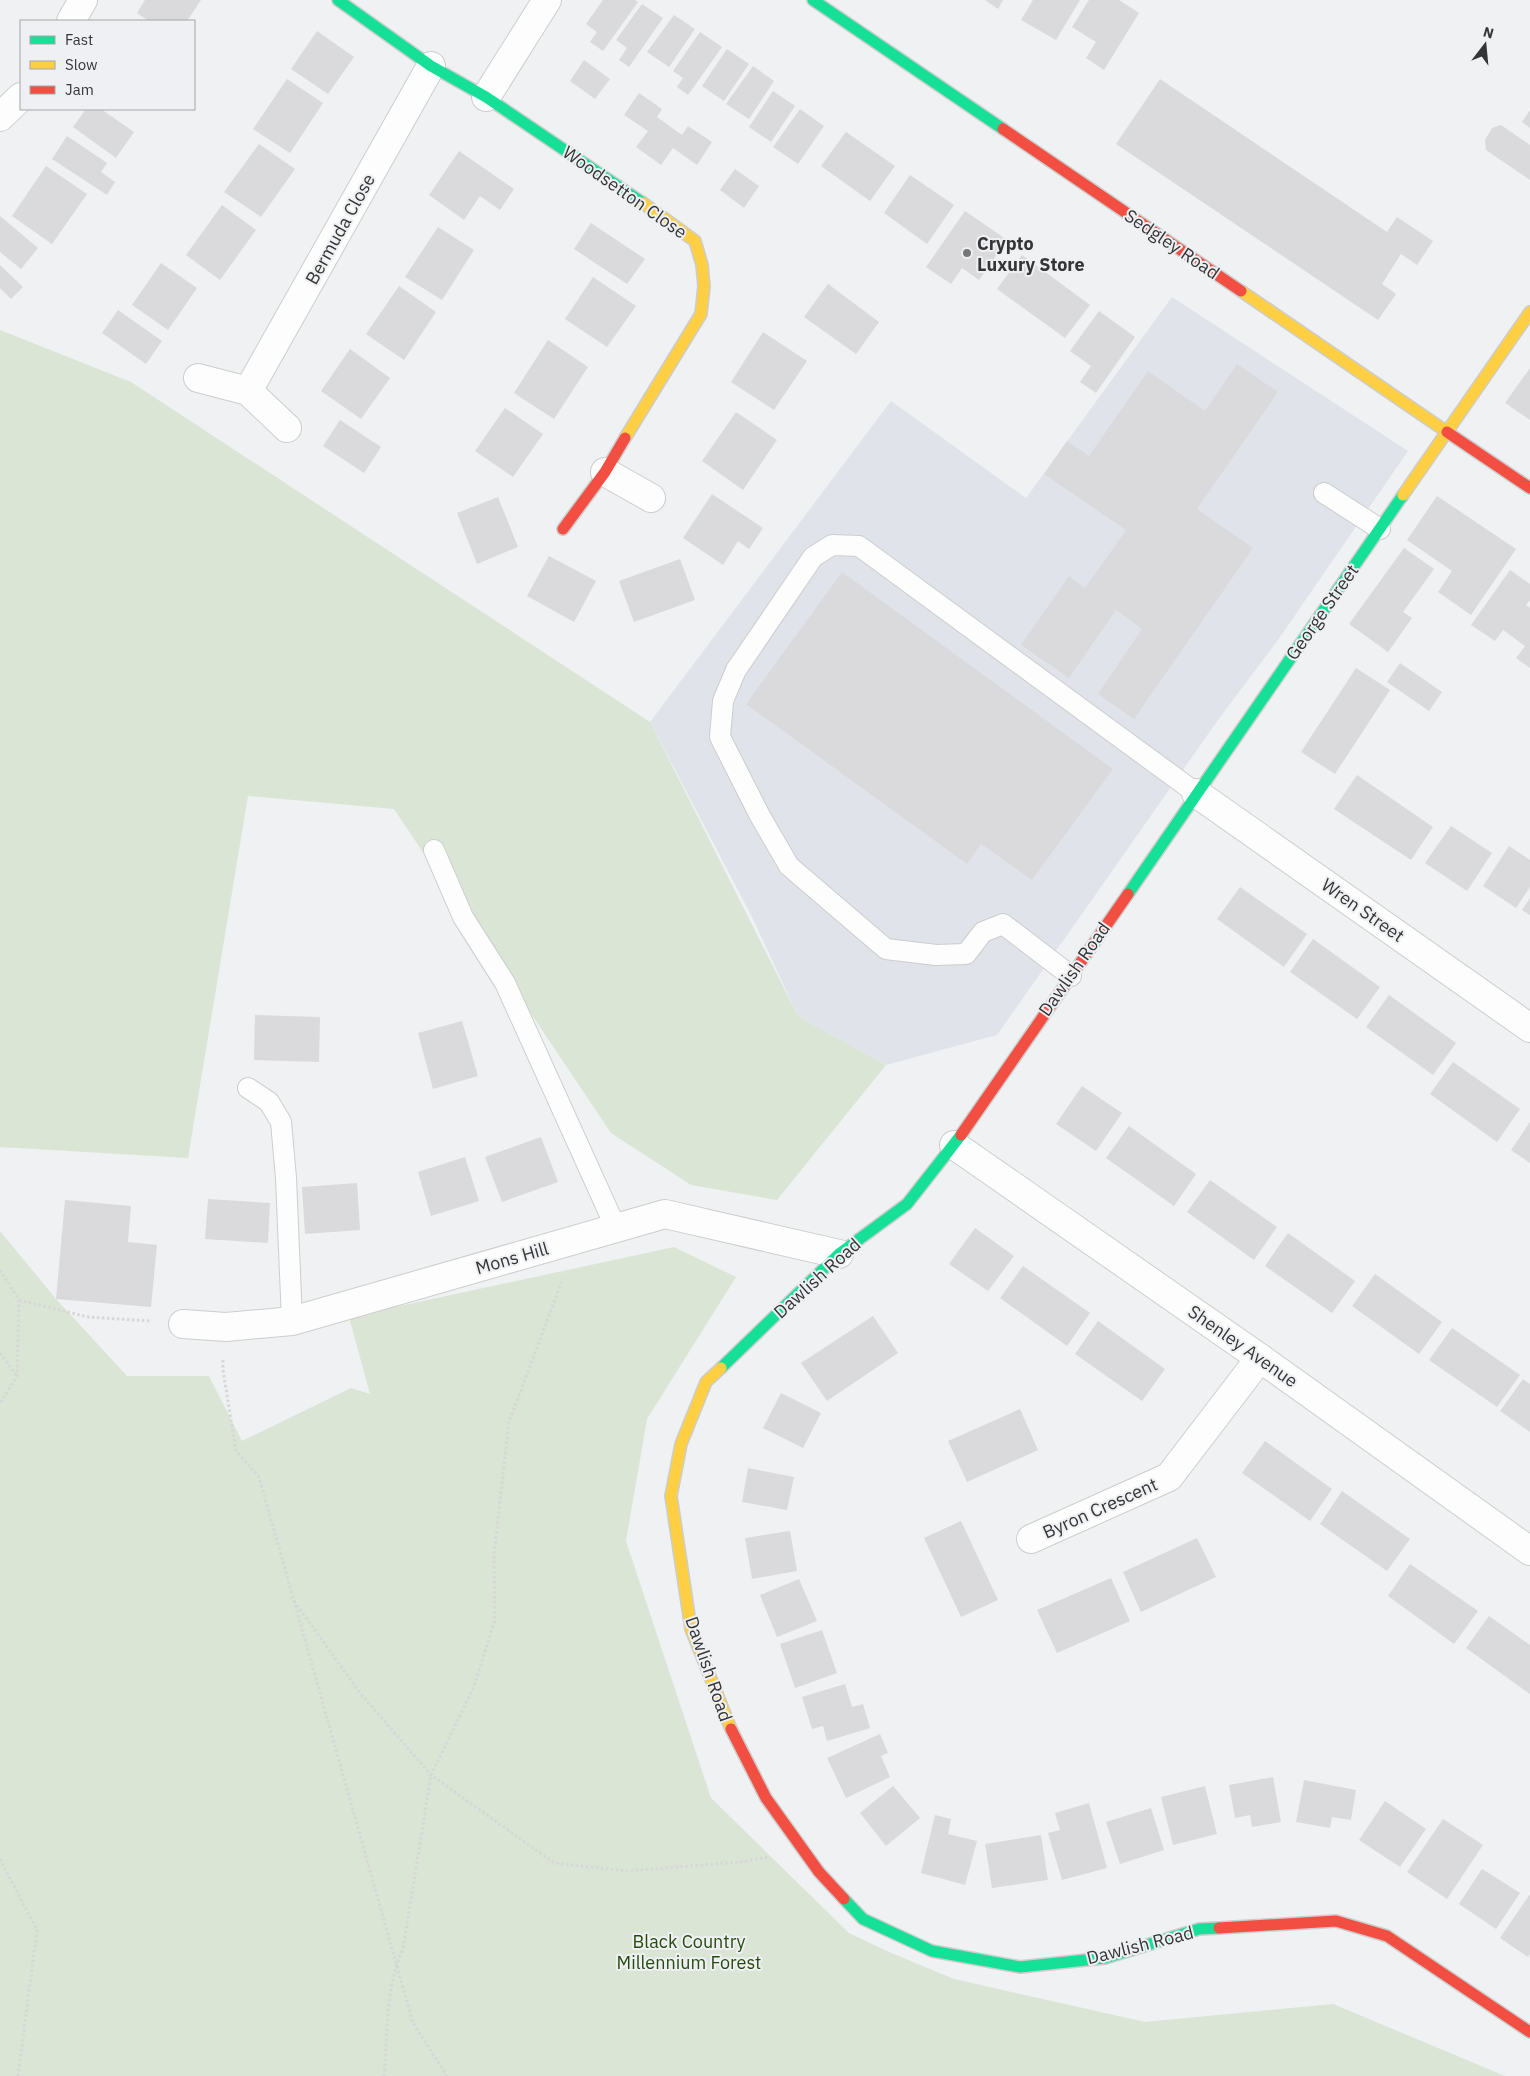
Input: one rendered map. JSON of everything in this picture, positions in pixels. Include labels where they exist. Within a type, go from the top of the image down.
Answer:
[{"type":"street","points":[[72,20],[83,0]]},
{"type":"street","name":"Woodsetton Close","points":[[338,0],[431,66],[486,97],[677,226],[695,241],[704,286],[701,314],[606,472],[562,529]]},
{"type":"street","points":[[486,97],[547,0]]},
{"type":"street","name":"Sedgley Road","points":[[813,0],[1530,488]]},
{"type":"street","name":"Bermuda Close","points":[[248,391],[431,66]]},
{"type":"street","points":[[0,116],[20,98]]},
{"type":"street","name":"George Street","points":[[1196,793],[1530,312]]},
{"type":"street","points":[[198,378],[248,391],[287,428]]},
{"type":"street","points":[[606,472],[652,498]]},
{"type":"street","name":"Dawlish Road","points":[[1196,793],[954,1145],[906,1204],[839,1254],[706,1382],[681,1444],[671,1496],[692,1629],[725,1717],[762,1790],[819,1872],[863,1918],[932,1951],[1020,1967],[1105,1958],[1199,1930],[1336,1921],[1387,1936],[1530,2032]]},
{"type":"street","name":"Wren Street","points":[[1196,793],[1530,1028]]},
{"type":"street","name":"Shenley Avenue","points":[[954,1145],[1260,1358],[1530,1551]]},
{"type":"street","name":"Mons Hill","points":[[183,1324],[226,1327],[292,1321],[665,1214],[839,1254]]},
{"type":"street","name":"Byron Crescent","points":[[1031,1539],[1169,1477],[1260,1358]]},
{"type":"lane","points":[[1324,493],[1380,529]]},
{"type":"lane","points":[[1071,976],[1002,924],[983,932],[966,954],[936,955],[886,949],[789,866],[760,816],[720,737],[723,701],[736,670],[813,557],[832,545],[859,546],[1196,793]]},
{"type":"lane","points":[[434,850],[463,918],[505,983],[616,1228]]},
{"type":"lane","points":[[248,1088],[269,1102],[281,1122],[286,1178],[292,1321]]},
{"type":"path","points":[[384,2076],[390,1999],[397,1961],[403,1949],[431,1774],[474,1686],[496,1620],[494,1554],[509,1422],[579,1239]]},
{"type":"path","points":[[0,1270],[19,1300],[17,1376],[0,1404]]},
{"type":"path","points":[[19,1300],[88,1317],[183,1324]]},
{"type":"path","points":[[226,1327],[223,1370],[236,1450],[259,1477],[414,2023],[447,2076]]},
{"type":"path","points":[[0,1353],[17,1376]]},
{"type":"path","points":[[293,1599],[360,1693],[431,1774],[554,1863],[627,1871],[740,1862],[804,1850]]},
{"type":"path","points":[[0,1859],[37,1930],[18,2076]]},
{"type":"shaded area","points":[[1172,297],[1408,451],[1278,640],[1218,720],[997,1035],[886,1065],[798,1016],[752,917],[650,722],[891,401],[1026,498]]},
{"type":"green space","points":[[0,330],[131,382],[650,722],[798,1016],[886,1065],[777,1200],[691,1185],[611,1133],[394,809],[248,796],[188,1158],[0,1147]]},
{"type":"green space","name":"Black Country Millennium Forest","points":[[0,1231],[56,1299],[127,1376],[209,1376],[242,1441],[351,1388],[370,1394],[349,1317],[674,1247],[736,1277],[647,1419],[626,1541],[711,1798],[849,1933],[954,1979],[1145,2022],[1333,2004],[1505,2076],[0,2076]]},
{"type":"building","points":[[145,0],[201,0],[188,20],[148,20],[137,13]]},
{"type":"building","points":[[603,0],[635,0],[638,2],[603,51],[590,42],[597,32],[586,24]]},
{"type":"building","points":[[985,0],[1003,0],[998,9]]},
{"type":"building","points":[[1033,0],[1080,0],[1056,40],[1021,20]]},
{"type":"building","points":[[1089,0],[1119,0],[1139,13],[1104,70],[1086,58],[1096,42],[1072,27]]},
{"type":"building","points":[[642,4],[663,18],[629,67],[619,60],[627,48],[616,40]]},
{"type":"building","points":[[674,15],[695,29],[669,67],[647,52]]},
{"type":"building","points":[[317,31],[354,57],[328,94],[291,69]]},
{"type":"building","points":[[700,32],[722,47],[688,95],[677,87],[683,78],[673,71]]},
{"type":"building","points":[[727,49],[749,64],[724,101],[702,86]]},
{"type":"building","points":[[584,60],[610,79],[595,99],[570,81]]},
{"type":"building","points":[[753,66],[774,81],[749,119],[726,104]]},
{"type":"building","points":[[287,79],[323,103],[290,153],[253,129]]},
{"type":"building","points":[[1160,79],[1387,232],[1397,217],[1433,241],[1417,265],[1401,254],[1382,284],[1396,294],[1378,320],[1116,144]]},
{"type":"building","points":[[773,91],[795,106],[771,142],[749,127]]},
{"type":"building","points":[[639,93],[662,109],[657,117],[682,135],[688,126],[712,142],[697,165],[673,148],[661,165],[636,147],[648,131],[624,115]]},
{"type":"building","points":[[800,109],[824,126],[798,164],[773,147]]},
{"type":"building","points":[[85,110],[102,110],[134,132],[116,158],[73,127]]},
{"type":"building","points":[[1530,110],[1530,128],[1522,122]]},
{"type":"building","points":[[1501,125],[1530,145],[1530,180],[1486,150],[1485,140],[1492,128]]},
{"type":"building","points":[[846,132],[895,166],[870,201],[821,166]]},
{"type":"building","points":[[67,136],[107,163],[101,172],[115,182],[107,195],[52,159]]},
{"type":"building","points":[[259,144],[295,169],[261,217],[224,192]]},
{"type":"building","points":[[459,151],[514,189],[500,210],[480,196],[464,220],[429,195]]},
{"type":"building","points":[[46,166],[87,194],[52,244],[12,216]]},
{"type":"building","points":[[735,169],[759,186],[744,208],[720,190]]},
{"type":"building","points":[[910,175],[954,205],[927,244],[884,213]]},
{"type":"building","points":[[222,205],[256,230],[220,280],[186,255]]},
{"type":"building","name":"Crypto Luxury Store","points":[[965,211],[1007,240],[979,280],[962,268],[951,284],[926,267]]},
{"type":"building","points":[[0,216],[38,248],[21,269],[0,252]]},
{"type":"building","points":[[591,223],[645,259],[627,284],[574,249]]},
{"type":"building","points":[[438,227],[474,250],[442,300],[405,277]]},
{"type":"building","points":[[1022,255],[1090,305],[1065,338],[997,289]]},
{"type":"building","points":[[161,263],[197,288],[168,330],[132,305]]},
{"type":"building","points":[[0,265],[23,287],[11,299],[0,288]]},
{"type":"building","points":[[593,277],[636,306],[607,347],[565,319]]},
{"type":"building","points":[[828,284],[879,322],[856,354],[804,317]]},
{"type":"building","points":[[399,286],[436,312],[404,360],[366,334]]},
{"type":"building","points":[[118,310],[162,341],[146,364],[102,333]]},
{"type":"building","points":[[1099,311],[1135,337],[1096,393],[1080,382],[1091,366],[1070,351]]},
{"type":"building","points":[[763,332],[807,361],[774,410],[731,382]]},
{"type":"building","points":[[548,340],[588,367],[554,419],[514,393]]},
{"type":"building","points":[[350,349],[390,378],[361,419],[321,391]]},
{"type":"building","points":[[1237,364],[1278,392],[1197,509],[1253,548],[1134,719],[1098,694],[1142,629],[1116,610],[1069,678],[1021,645],[1069,576],[1085,588],[1126,530],[1044,474],[1067,441],[1089,456],[1148,371],[1205,411]]},
{"type":"building","points":[[1530,368],[1530,420],[1505,403]]},
{"type":"building","points":[[505,408],[543,434],[513,477],[475,451]]},
{"type":"building","points":[[736,412],[777,440],[743,490],[702,461]]},
{"type":"building","points":[[340,420],[381,447],[364,473],[323,446]]},
{"type":"building","points":[[712,494],[763,528],[749,549],[738,541],[723,565],[683,538]]},
{"type":"building","points":[[1437,496],[1516,549],[1471,615],[1438,592],[1452,571],[1407,540]]},
{"type":"building","points":[[498,497],[518,547],[477,564],[457,513]]},
{"type":"building","points":[[1404,548],[1434,569],[1403,612],[1412,618],[1388,652],[1349,624]]},
{"type":"building","points":[[549,556],[596,581],[574,622],[527,596]]},
{"type":"building","points":[[680,559],[695,600],[634,622],[619,581]]},
{"type":"building","points":[[1510,570],[1530,584],[1530,600],[1526,605],[1530,608],[1530,668],[1516,658],[1525,646],[1503,630],[1495,641],[1471,625]]},
{"type":"building","points":[[842,572],[1113,769],[1032,880],[981,844],[967,864],[746,704]]},
{"type":"building","points":[[1400,663],[1442,692],[1429,711],[1387,682]]},
{"type":"building","points":[[1356,668],[1390,690],[1335,774],[1301,752]]},
{"type":"building","points":[[1357,775],[1433,827],[1411,860],[1334,809]]},
{"type":"building","points":[[1451,826],[1492,853],[1467,891],[1425,863]]},
{"type":"building","points":[[1509,846],[1530,860],[1530,887],[1516,908],[1483,886]]},
{"type":"building","points":[[1240,887],[1307,934],[1284,967],[1217,919]]},
{"type":"building","points":[[1530,898],[1530,915],[1522,910]]},
{"type":"building","points":[[1313,939],[1380,987],[1357,1019],[1290,972]]},
{"type":"building","points":[[1389,995],[1456,1043],[1433,1075],[1366,1027]]},
{"type":"building","points":[[255,1015],[320,1017],[319,1062],[254,1060]]},
{"type":"building","points":[[462,1021],[478,1076],[433,1089],[418,1033]]},
{"type":"building","points":[[1453,1062],[1520,1109],[1497,1142],[1430,1094]]},
{"type":"building","points":[[1082,1086],[1122,1113],[1096,1151],[1056,1124]]},
{"type":"building","points":[[1530,1122],[1530,1163],[1511,1150]]},
{"type":"building","points":[[1129,1126],[1196,1174],[1174,1206],[1106,1158]]},
{"type":"building","points":[[541,1137],[558,1182],[502,1202],[485,1157]]},
{"type":"building","points":[[465,1157],[479,1201],[431,1216],[418,1172]]},
{"type":"building","points":[[1210,1180],[1277,1227],[1254,1260],[1187,1212]]},
{"type":"building","points":[[357,1183],[360,1230],[305,1234],[302,1187]]},
{"type":"building","points":[[208,1199],[270,1203],[268,1243],[205,1239]]},
{"type":"building","points":[[65,1200],[131,1206],[128,1242],[157,1245],[151,1307],[56,1299]]},
{"type":"building","points":[[975,1228],[1014,1256],[988,1291],[949,1264]]},
{"type":"building","points":[[1288,1233],[1355,1281],[1332,1313],[1265,1266]]},
{"type":"building","points":[[1023,1266],[1090,1313],[1067,1346],[1000,1298]]},
{"type":"building","points":[[1375,1274],[1442,1322],[1419,1354],[1352,1306]]},
{"type":"building","points":[[873,1316],[898,1353],[827,1401],[801,1363]]},
{"type":"building","points":[[1098,1321],[1165,1369],[1142,1401],[1075,1354]]},
{"type":"building","points":[[1452,1328],[1520,1375],[1497,1407],[1429,1360]]},
{"type":"building","points":[[1523,1379],[1530,1384],[1530,1432],[1500,1411]]},
{"type":"building","points":[[781,1393],[821,1413],[803,1448],[763,1428]]},
{"type":"building","points":[[1020,1409],[1038,1450],[967,1482],[948,1441]]},
{"type":"building","points":[[1265,1441],[1332,1489],[1310,1521],[1242,1473]]},
{"type":"building","points":[[748,1468],[794,1477],[787,1510],[742,1502]]},
{"type":"building","points":[[1342,1491],[1410,1539],[1387,1571],[1320,1524]]},
{"type":"building","points":[[961,1521],[998,1600],[961,1617],[924,1538]]},
{"type":"building","points":[[790,1531],[797,1571],[752,1579],[745,1538]]},
{"type":"building","points":[[1197,1538],[1216,1577],[1141,1612],[1123,1572]]},
{"type":"building","points":[[1410,1564],[1478,1611],[1454,1644],[1388,1596]]},
{"type":"building","points":[[1111,1578],[1130,1621],[1057,1653],[1037,1610]]},
{"type":"building","points":[[799,1579],[817,1621],[777,1637],[760,1595]]},
{"type":"building","points":[[1489,1616],[1530,1645],[1530,1694],[1466,1648]]},
{"type":"building","points":[[822,1630],[837,1673],[795,1688],[780,1644]]},
{"type":"building","points":[[845,1684],[852,1707],[863,1704],[870,1728],[827,1741],[823,1726],[812,1729],[802,1697]]},
{"type":"building","points":[[880,1734],[888,1753],[881,1756],[890,1777],[846,1798],[827,1758]]},
{"type":"building","points":[[1273,1777],[1281,1822],[1252,1827],[1250,1815],[1235,1818],[1229,1785]]},
{"type":"building","points":[[1304,1780],[1356,1790],[1351,1820],[1332,1817],[1330,1828],[1296,1822]]},
{"type":"building","points":[[893,1786],[920,1818],[886,1846],[860,1813]]},
{"type":"building","points":[[1205,1786],[1217,1834],[1173,1845],[1161,1797]]},
{"type":"building","points":[[1385,1801],[1426,1829],[1400,1867],[1359,1840]]},
{"type":"building","points":[[1089,1803],[1107,1868],[1062,1880],[1048,1833],[1060,1830],[1055,1813]]},
{"type":"building","points":[[1151,1808],[1164,1850],[1120,1864],[1106,1822]]},
{"type":"building","points":[[935,1815],[951,1819],[948,1834],[977,1841],[965,1885],[921,1873]]},
{"type":"building","points":[[1443,1819],[1483,1845],[1447,1899],[1407,1872]]},
{"type":"building","points":[[1041,1835],[1048,1880],[992,1888],[985,1844]]},
{"type":"building","points":[[1482,1869],[1520,1893],[1496,1929],[1459,1904]]},
{"type":"building","points":[[1530,1894],[1530,1954],[1528,1957],[1500,1938]]},
{"type":"traffic: fast","points":[[338,0],[431,66],[486,97],[643,203]]},
{"type":"traffic: fast","points":[[813,0],[1003,129]]},
{"type":"traffic: fast","points":[[1128,894],[1403,495]]},
{"type":"traffic: fast","points":[[721,1368],[839,1254],[907,1204],[961,1135]]},
{"type":"traffic: fast","points":[[844,1899],[863,1919],[932,1951],[1020,1967],[1105,1958],[1199,1929],[1219,1928]]},
{"type":"traffic: slow","points":[[625,438],[701,314],[704,286],[702,265],[695,241],[643,203]]},
{"type":"traffic: slow","points":[[1241,291],[1447,432]]},
{"type":"traffic: slow","points":[[1403,495],[1530,312]]},
{"type":"traffic: slow","points":[[721,1368],[706,1382],[681,1444],[671,1496],[691,1629],[731,1729]]},
{"type":"traffic: jam","points":[[1003,129],[1241,291]]},
{"type":"traffic: jam","points":[[1447,432],[1530,488]]},
{"type":"traffic: jam","points":[[563,529],[605,472],[625,438]]},
{"type":"traffic: jam","points":[[961,1135],[1128,894]]},
{"type":"traffic: jam","points":[[731,1729],[766,1798],[819,1872],[844,1899]]},
{"type":"traffic: jam","points":[[1219,1928],[1336,1921],[1387,1936],[1530,2032]]},
{"type":"place","name":"Crypto Luxury Store","points":[[967,253]]}]
